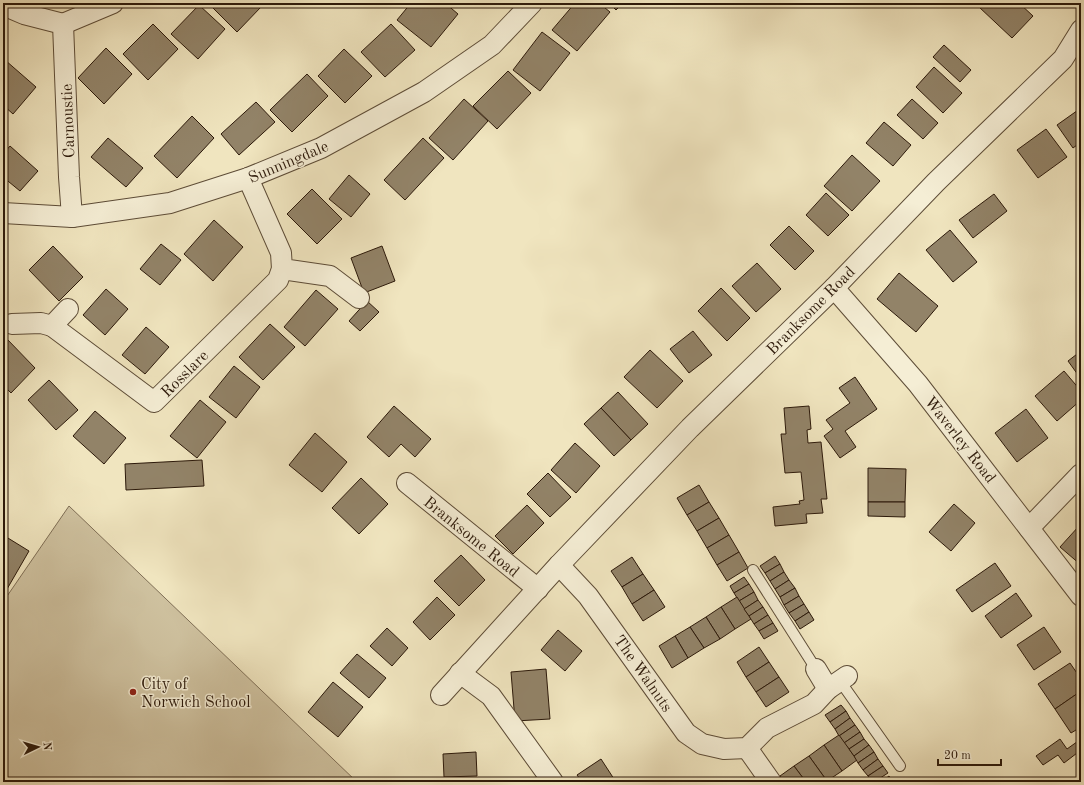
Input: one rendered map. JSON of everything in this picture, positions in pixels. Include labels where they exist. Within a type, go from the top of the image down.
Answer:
[{"type":"street","points":[[3,5],[24,14],[63,24],[113,3]]},
{"type":"street","name":"Sunningdale","points":[[3,213],[72,217],[170,203],[248,178],[321,148],[424,92],[492,45],[532,3]]},
{"type":"street","name":"Carnoustie","points":[[63,24],[72,217]]},
{"type":"street","name":"Branksome Road","points":[[441,695],[559,565],[704,414],[834,288],[936,182],[1063,59],[1081,30]]},
{"type":"street","points":[[248,178],[281,252],[282,269],[330,276],[359,298]]},
{"type":"street","name":"Rosslare","points":[[12,324],[41,323],[52,326],[154,402],[278,280],[282,269]]},
{"type":"street","name":"Waverley Road","points":[[834,288],[918,384],[1081,596]]},
{"type":"street","points":[[52,326],[68,309]]},
{"type":"street","points":[[1029,528],[1081,474]]},
{"type":"street","name":"Branksome Road","points":[[407,483],[538,589]]},
{"type":"street","name":"The Walnuts","points":[[559,565],[588,596],[686,733],[702,744],[724,749],[747,748]]},
{"type":"street","points":[[771,782],[747,748],[767,728],[814,704],[838,682],[816,669]]},
{"type":"street","points":[[460,673],[491,696],[553,782]]},
{"type":"lane","points":[[753,570],[816,669]]},
{"type":"lane","points":[[838,682],[900,766]]},
{"type":"shaded area","name":"City of Norwich School","points":[[69,506],[357,782],[3,782],[3,602]]},
{"type":"building","points":[[214,3],[256,3],[261,7],[237,32],[211,6]]},
{"type":"building","points":[[411,3],[445,3],[458,14],[431,47],[397,20]]},
{"type":"building","points":[[575,3],[599,3],[610,12],[577,51],[552,30]]},
{"type":"building","points":[[609,3],[623,3],[616,10]]},
{"type":"building","points":[[983,3],[1019,3],[1033,16],[1012,38],[979,7]]},
{"type":"building","points":[[1037,3],[1044,3],[1041,7]]},
{"type":"building","points":[[199,5],[225,29],[198,59],[171,34]]},
{"type":"building","points":[[153,24],[178,49],[148,80],[123,54]]},
{"type":"building","points":[[391,24],[415,50],[385,77],[361,52]]},
{"type":"building","points":[[542,32],[570,53],[540,91],[513,70]]},
{"type":"building","points":[[944,45],[971,70],[960,82],[933,57]]},
{"type":"building","points":[[106,48],[132,74],[104,104],[78,78]]},
{"type":"building","points":[[344,49],[372,76],[345,103],[318,76]]},
{"type":"building","points":[[5,60],[36,87],[13,114],[3,105],[3,61]]},
{"type":"building","points":[[934,67],[962,93],[943,113],[916,87]]},
{"type":"building","points":[[508,71],[531,93],[497,129],[473,106]]},
{"type":"building","points":[[307,74],[328,96],[292,132],[270,110]]},
{"type":"building","points":[[464,99],[488,121],[453,160],[429,138]]},
{"type":"building","points":[[912,99],[938,123],[923,139],[897,115]]},
{"type":"building","points":[[256,102],[275,122],[239,155],[221,134]]},
{"type":"building","points":[[1081,108],[1081,142],[1073,148],[1057,125]]},
{"type":"building","points":[[192,116],[214,138],[177,178],[154,156]]},
{"type":"building","points":[[884,122],[911,145],[893,166],[866,143]]},
{"type":"building","points":[[1046,129],[1067,157],[1038,178],[1017,150]]},
{"type":"building","points":[[108,138],[143,168],[126,187],[91,157]]},
{"type":"building","points":[[423,138],[444,158],[405,200],[384,180]]},
{"type":"building","points":[[10,146],[38,171],[20,191],[3,177],[3,154]]},
{"type":"building","points":[[852,155],[880,181],[852,211],[824,186]]},
{"type":"building","points":[[349,175],[370,194],[351,217],[329,199]]},
{"type":"building","points":[[312,189],[342,219],[317,244],[287,214]]},
{"type":"building","points":[[826,193],[849,215],[828,236],[806,215]]},
{"type":"building","points":[[994,194],[1007,211],[973,238],[959,220]]},
{"type":"building","points":[[214,220],[243,247],[213,281],[184,254]]},
{"type":"building","points":[[789,226],[814,251],[795,270],[770,245]]},
{"type":"building","points":[[950,230],[977,262],[953,282],[926,250]]},
{"type":"building","points":[[161,244],[181,260],[160,285],[140,269]]},
{"type":"building","points":[[53,246],[83,277],[59,301],[29,270]]},
{"type":"building","points":[[382,246],[395,281],[364,293],[351,258]]},
{"type":"building","points":[[757,263],[781,289],[756,312],[732,286]]},
{"type":"building","points":[[899,273],[938,306],[916,332],[877,299]]},
{"type":"building","points":[[721,288],[750,318],[727,341],[698,311]]},
{"type":"building","points":[[106,289],[128,309],[105,335],[83,315]]},
{"type":"building","points":[[316,290],[338,309],[305,346],[284,327]]},
{"type":"building","points":[[367,301],[379,312],[360,331],[349,321]]},
{"type":"building","points":[[270,324],[295,347],[263,380],[239,357]]},
{"type":"building","points":[[146,327],[169,347],[145,374],[122,355]]},
{"type":"building","points":[[693,331],[712,355],[689,373],[670,349]]},
{"type":"building","points":[[7,339],[35,368],[11,393],[3,385],[3,343]]},
{"type":"building","points":[[650,350],[683,381],[657,408],[624,377]]},
{"type":"building","points":[[1081,351],[1081,379],[1068,361]]},
{"type":"building","points":[[234,366],[260,387],[236,418],[209,397]]},
{"type":"building","points":[[1064,371],[1081,391],[1081,400],[1057,421],[1035,396]]},
{"type":"building","points":[[855,377],[877,409],[845,431],[856,447],[840,458],[824,436],[833,429],[826,420],[850,403],[839,388]]},
{"type":"building","points":[[49,380],[78,410],[56,430],[28,400]]},
{"type":"building","points":[[618,392],[648,424],[631,440],[601,408]]},
{"type":"building","points":[[200,400],[226,422],[197,458],[170,436]]},
{"type":"building","points":[[394,406],[431,439],[415,457],[401,444],[389,457],[367,437]]},
{"type":"building","points":[[809,406],[811,429],[807,430],[808,443],[821,442],[827,499],[821,499],[823,513],[806,514],[807,523],[775,526],[773,507],[800,504],[799,501],[804,500],[801,472],[785,473],[781,434],[786,434],[784,408]]},
{"type":"building","points":[[601,408],[631,440],[614,456],[584,424]]},
{"type":"building","points":[[1026,409],[1048,438],[1017,462],[995,433]]},
{"type":"building","points":[[95,411],[126,438],[104,464],[73,436]]},
{"type":"building","points":[[315,433],[347,462],[322,492],[289,465]]},
{"type":"building","points":[[575,443],[600,466],[576,493],[551,470]]},
{"type":"building","points":[[202,460],[204,486],[126,490],[125,464]]},
{"type":"building","points":[[868,468],[906,469],[905,502],[868,502]]},
{"type":"building","points":[[548,473],[571,497],[550,517],[527,494]]},
{"type":"building","points":[[361,478],[388,504],[359,534],[332,508]]},
{"type":"building","points":[[699,485],[709,502],[687,515],[677,498]]},
{"type":"building","points":[[709,502],[719,518],[697,531],[687,515]]},
{"type":"building","points":[[868,502],[905,502],[905,517],[868,516]]},
{"type":"building","points":[[954,504],[975,523],[951,551],[929,532]]},
{"type":"building","points":[[527,505],[544,523],[513,554],[495,536]]},
{"type":"building","points":[[719,518],[729,535],[707,548],[697,531]]},
{"type":"building","points":[[1079,526],[1081,528],[1081,565],[1060,547]]},
{"type":"building","points":[[3,535],[29,551],[3,596]]},
{"type":"building","points":[[729,535],[739,552],[717,565],[707,548]]},
{"type":"building","points":[[739,552],[748,568],[727,581],[717,565]]},
{"type":"building","points":[[461,555],[485,580],[459,606],[434,581]]},
{"type":"building","points":[[775,556],[780,564],[765,573],[760,566]]},
{"type":"building","points":[[632,557],[643,574],[622,587],[611,571]]},
{"type":"building","points":[[995,563],[1011,586],[972,612],[956,590]]},
{"type":"building","points":[[780,564],[784,572],[770,581],[765,573]]},
{"type":"building","points":[[784,572],[789,580],[775,589],[770,581]]},
{"type":"building","points":[[643,574],[654,590],[632,604],[622,587]]},
{"type":"building","points":[[744,577],[749,584],[734,593],[730,586]]},
{"type":"building","points":[[789,580],[795,588],[780,597],[775,589]]},
{"type":"building","points":[[749,584],[754,592],[739,601],[734,593]]},
{"type":"building","points":[[795,588],[799,596],[784,605],[780,597]]},
{"type":"building","points":[[654,590],[665,607],[643,621],[632,604]]},
{"type":"building","points":[[754,592],[758,600],[744,609],[739,601]]},
{"type":"building","points":[[1016,593],[1032,616],[1001,638],[985,616]]},
{"type":"building","points":[[799,596],[804,604],[789,613],[784,605]]},
{"type":"building","points":[[437,597],[455,615],[430,640],[413,622]]},
{"type":"building","points":[[737,597],[751,619],[735,629],[721,607]]},
{"type":"building","points":[[758,600],[763,607],[749,616],[744,609]]},
{"type":"building","points":[[804,604],[809,612],[795,621],[789,613]]},
{"type":"building","points":[[721,607],[735,629],[720,639],[706,617]]},
{"type":"building","points":[[763,607],[768,615],[754,624],[749,616]]},
{"type":"building","points":[[809,612],[814,620],[800,629],[795,621]]},
{"type":"building","points":[[768,615],[773,623],[759,631],[754,624]]},
{"type":"building","points":[[706,617],[720,639],[704,648],[690,627]]},
{"type":"building","points":[[773,623],[778,631],[764,639],[759,631]]},
{"type":"building","points":[[690,627],[704,648],[688,658],[675,636]]},
{"type":"building","points":[[1044,627],[1061,652],[1034,670],[1017,645]]},
{"type":"building","points":[[387,628],[408,648],[392,666],[370,646]]},
{"type":"building","points":[[558,630],[582,651],[565,671],[541,650]]},
{"type":"building","points":[[675,636],[688,658],[672,668],[659,646]]},
{"type":"building","points":[[759,647],[769,662],[746,677],[737,662]]},
{"type":"building","points":[[357,654],[386,678],[369,698],[340,673]]},
{"type":"building","points":[[769,662],[779,677],[756,692],[746,677]]},
{"type":"building","points":[[1070,663],[1081,679],[1081,691],[1055,709],[1038,684]]},
{"type":"building","points":[[546,669],[550,719],[515,721],[511,672]]},
{"type":"building","points":[[779,677],[789,692],[766,707],[756,692]]},
{"type":"building","points":[[333,682],[363,707],[338,737],[308,712]]},
{"type":"building","points":[[1081,691],[1081,727],[1071,733],[1055,709]]},
{"type":"building","points":[[841,705],[846,711],[830,722],[825,715]]},
{"type":"building","points":[[846,711],[850,718],[835,729],[830,722]]},
{"type":"building","points":[[850,718],[855,725],[839,736],[835,729]]},
{"type":"building","points":[[855,725],[860,732],[844,743],[839,736]]},
{"type":"building","points":[[860,732],[864,739],[849,749],[844,743]]},
{"type":"building","points":[[839,735],[857,760],[842,771],[824,745]]},
{"type":"building","points":[[864,739],[869,745],[854,756],[849,749]]},
{"type":"building","points":[[1060,739],[1067,749],[1081,739],[1081,750],[1064,763],[1058,755],[1043,765],[1036,756]]},
{"type":"building","points":[[824,745],[842,771],[827,781],[809,756]]},
{"type":"building","points":[[869,745],[874,752],[858,763],[854,756]]},
{"type":"building","points":[[476,752],[477,776],[444,777],[443,754]]},
{"type":"building","points":[[874,752],[878,759],[863,770],[858,763]]},
{"type":"building","points":[[809,756],[827,781],[826,782],[806,782],[794,766]]},
{"type":"building","points":[[601,759],[616,782],[582,782],[577,775]]},
{"type":"building","points":[[878,759],[883,766],[868,776],[863,770]]},
{"type":"building","points":[[794,766],[806,782],[784,782],[780,776]]},
{"type":"building","points":[[883,766],[888,773],[872,782],[868,776]]},
{"type":"building","points":[[889,776],[893,782],[881,782]]},
{"type":"place","name":"City of Norwich School","points":[[133,692]]}]
